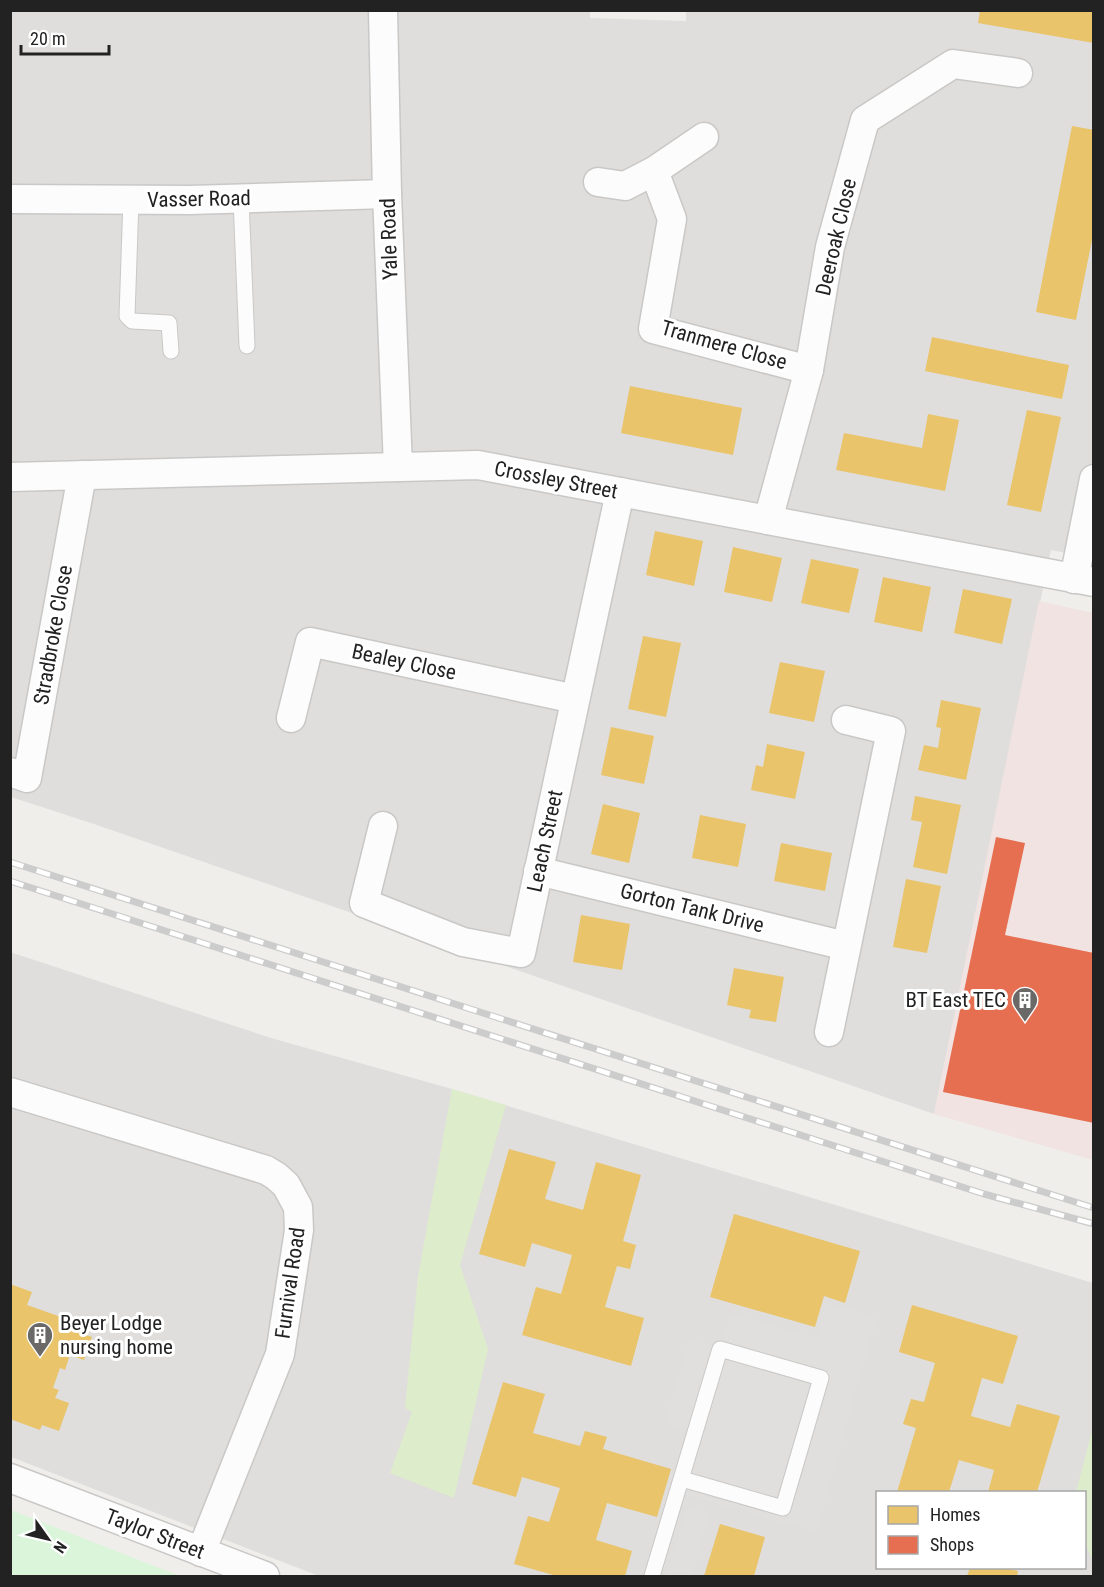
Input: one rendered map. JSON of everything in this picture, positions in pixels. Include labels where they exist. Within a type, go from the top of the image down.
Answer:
[{"type":"street","name":"Yale Road","points":[[383,10],[387,194],[398,467]]},
{"type":"street","name":"Deeroak Close","points":[[768,520],[809,370],[830,247],[865,120],[953,64],[1018,73]]},
{"type":"street","points":[[598,182],[625,186],[654,171],[704,137]]},
{"type":"street","name":"Tranmere Close","points":[[654,171],[672,219],[652,329],[809,370]]},
{"type":"street","name":"Vasser Road","points":[[10,199],[241,199],[387,194]]},
{"type":"street","name":"Crossley Street","points":[[10,477],[478,465],[1084,580]]},
{"type":"street","name":"Stradbroke Close","points":[[10,772],[27,778],[82,475]]},
{"type":"street","points":[[1084,580],[1094,479]]},
{"type":"street","name":"Leach Street","points":[[383,826],[364,903],[463,942],[520,952],[620,492]]},
{"type":"street","name":"Bealey Close","points":[[291,718],[310,642],[575,699]]},
{"type":"street","points":[[829,1032],[891,731],[846,720]]},
{"type":"street","name":"Gorton Tank Drive","points":[[538,871],[846,946]]},
{"type":"street","name":"Furnival Road","points":[[10,1092],[266,1170],[286,1185],[298,1207],[299,1230],[280,1354],[201,1552]]},
{"type":"street","name":"Taylor Street","points":[[10,1478],[265,1576]]},
{"type":"lane","points":[[241,199],[247,345]]},
{"type":"lane","points":[[131,200],[127,316],[132,321],[169,323],[171,351]]},
{"type":"lane","points":[[652,1576],[720,1349],[821,1378],[783,1508],[682,1479]]},
{"type":"shaded area","points":[[590,10],[590,18],[686,21],[686,10],[1093,11],[1093,558],[1051,550],[934,1114],[11,797],[11,11]]},
{"type":"shaded area","points":[[1039,601],[1093,613],[1093,1160],[934,1114]]},
{"type":"shaded area","points":[[10,952],[271,1038],[452,1089],[1093,1283],[1093,1576],[319,1576],[11,1457]]},
{"type":"shaded area","points":[[826,1303],[877,1317],[816,1532],[670,1490],[687,1430],[665,1423],[689,1340],[721,1349],[731,1314],[816,1338]]},
{"type":"shaded area","points":[[687,1507],[710,1514],[691,1576],[666,1576]]},
{"type":"green space","points":[[452,1089],[506,1105],[460,1265],[488,1349],[454,1498],[390,1473],[412,1412],[405,1408],[418,1276]]},
{"type":"green space","points":[[1093,1427],[1094,1562],[1086,1544],[1086,1491],[1076,1491]]},
{"type":"green space","points":[[11,1510],[180,1576],[11,1576]]},
{"type":"building: Homes","points":[[980,10],[1094,10],[1094,43],[978,23]]},
{"type":"building: Homes","points":[[1072,126],[1094,130],[1094,230],[1076,320],[1036,312]]},
{"type":"building: Homes","points":[[932,337],[1069,365],[1062,399],[925,371]]},
{"type":"building: Homes","points":[[630,386],[742,408],[733,455],[621,433]]},
{"type":"building: Homes","points":[[1027,410],[1061,417],[1041,512],[1007,505]]},
{"type":"building: Homes","points":[[928,414],[959,420],[945,491],[836,470],[844,433],[922,448]]},
{"type":"building: Homes","points":[[655,531],[703,541],[694,586],[646,575]]},
{"type":"building: Homes","points":[[733,547],[782,558],[772,602],[724,592]]},
{"type":"building: Homes","points":[[811,559],[859,569],[849,613],[801,603]]},
{"type":"building: Homes","points":[[883,577],[931,587],[922,632],[874,622]]},
{"type":"building: Homes","points":[[963,589],[1012,599],[1002,644],[954,633]]},
{"type":"building: Homes","points":[[643,636],[681,643],[666,717],[628,709]]},
{"type":"building: Homes","points":[[780,662],[825,671],[814,722],[769,713]]},
{"type":"building: Homes","points":[[941,700],[981,708],[966,780],[918,770],[924,745],[938,748],[941,728],[936,727]]},
{"type":"building: Homes","points":[[611,727],[654,736],[644,784],[601,775]]},
{"type":"building: Homes","points":[[767,744],[805,752],[795,799],[751,790],[756,765],[763,767]]},
{"type":"building: Homes","points":[[915,796],[961,805],[947,874],[913,867],[922,822],[911,820]]},
{"type":"building: Homes","points":[[603,804],[640,813],[629,863],[591,854]]},
{"type":"building: Homes","points":[[700,815],[746,824],[738,867],[692,858]]},
{"type":"building: Homes","points":[[781,843],[832,853],[825,891],[774,881]]},
{"type":"building: Homes","points":[[906,879],[941,886],[927,953],[893,947]]},
{"type":"building: Homes","points":[[581,915],[630,924],[622,970],[573,962]]},
{"type":"building: Homes","points":[[734,968],[784,977],[776,1022],[749,1018],[751,1010],[727,1005]]},
{"type":"building: Homes","points":[[509,1149],[556,1162],[545,1199],[583,1210],[596,1162],[641,1175],[623,1241],[636,1245],[630,1269],[617,1266],[605,1307],[644,1318],[631,1366],[522,1335],[536,1287],[561,1294],[572,1255],[532,1243],[525,1267],[479,1254]]},
{"type":"building: Homes","points":[[734,1214],[860,1251],[845,1303],[824,1296],[815,1327],[710,1297]]},
{"type":"building: Homes","name":"Beyer Lodge nursing home","points":[[10,1284],[32,1292],[27,1305],[84,1325],[81,1333],[92,1337],[84,1360],[70,1355],[65,1370],[60,1368],[53,1388],[59,1390],[55,1398],[69,1403],[59,1431],[42,1425],[40,1430],[10,1419]]},
{"type":"building: Homes","points":[[912,1305],[1018,1336],[1003,1384],[982,1378],[971,1416],[1010,1427],[1017,1404],[1060,1416],[1037,1491],[988,1491],[994,1470],[959,1460],[949,1491],[897,1491],[916,1428],[903,1424],[911,1399],[924,1402],[935,1363],[899,1352]]},
{"type":"building: Homes","points":[[503,1382],[545,1394],[533,1433],[580,1446],[585,1431],[607,1437],[603,1449],[671,1469],[657,1517],[607,1503],[596,1540],[632,1551],[625,1576],[557,1576],[514,1564],[528,1516],[549,1522],[560,1488],[522,1477],[516,1497],[472,1484]]},
{"type":"building: Homes","points":[[720,1524],[765,1537],[754,1576],[704,1576]]},
{"type":"building: Homes","points":[[970,1569],[1018,1571],[1017,1576],[967,1576]]},
{"type":"building: Shops","name":"BT East TEC","points":[[996,837],[1025,843],[1005,935],[1094,953],[1094,1123],[943,1092]]},
{"type":"railway","points":[[10,862],[1094,1208]]},
{"type":"railway","points":[[10,881],[984,1194],[1094,1224]]},
{"type":"place","name":"BT East TEC","points":[[1025,1023]]},
{"type":"place","name":"Beyer Lodge nursing home","points":[[40,1358]]}]
